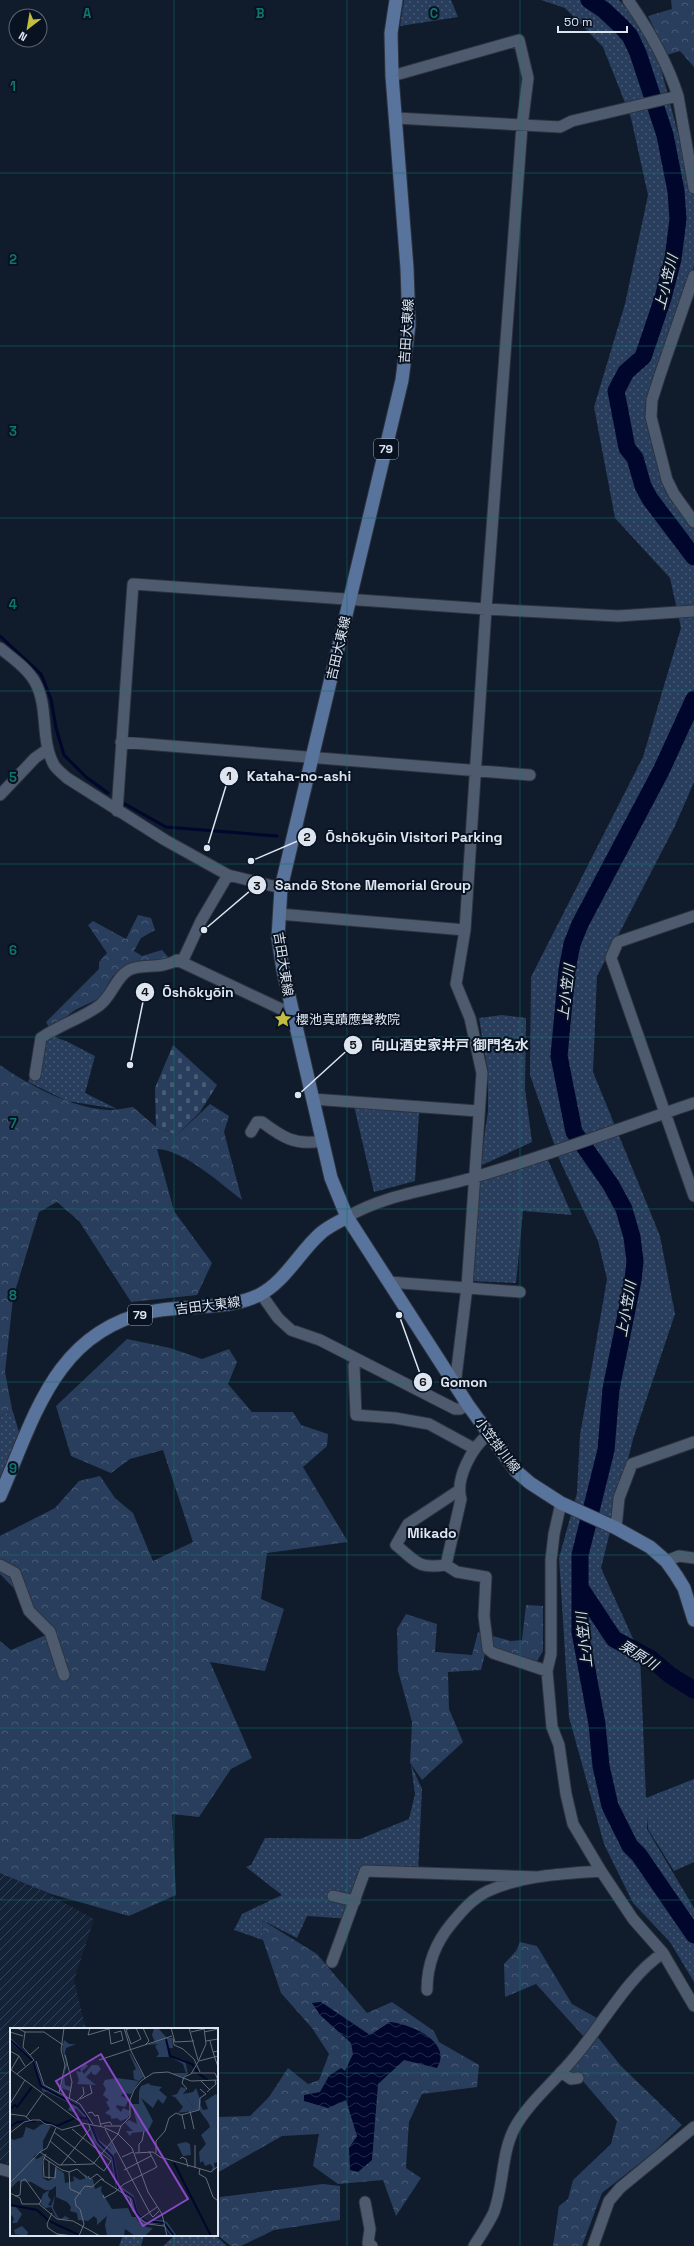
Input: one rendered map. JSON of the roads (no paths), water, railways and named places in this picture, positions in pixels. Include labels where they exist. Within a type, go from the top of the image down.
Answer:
[{"type":"main road","name":"吉田大東線","points":[[0,1496],[18,1449],[50,1383],[67,1361],[93,1337],[114,1323],[149,1312],[221,1305],[245,1300],[261,1294],[276,1282],[322,1232],[347,1217],[331,1178],[312,1100],[279,948],[278,914],[281,888],[388,441],[406,355],[408,289],[392,76],[391,33],[396,0]]},
{"type":"main road","name":"小笠掛川線","points":[[347,1217],[468,1405],[488,1435],[516,1471],[530,1483],[565,1505],[612,1526],[650,1547],[666,1561],[684,1588],[694,1620]]},
{"type":"street","points":[[628,0],[660,48],[674,97],[694,188]]},
{"type":"street","points":[[392,76],[519,40],[528,78],[522,126],[486,609],[465,930],[456,984],[470,1018],[482,1073],[478,1111],[467,1287],[455,1385]]},
{"type":"street","points":[[396,118],[560,127],[572,121],[674,97]]},
{"type":"street","points":[[694,276],[652,400],[651,417],[667,480],[674,494],[694,522]]},
{"type":"street","points":[[117,811],[133,584],[486,609],[622,616],[690,611]]},
{"type":"street","points":[[0,648],[27,672],[35,682],[40,697],[48,749],[54,766],[66,778],[117,811],[228,875],[281,888]]},
{"type":"street","points":[[121,742],[475,769],[530,775]]},
{"type":"street","points":[[0,796],[35,758],[48,749]]},
{"type":"street","points":[[182,962],[201,921],[228,875]]},
{"type":"street","points":[[278,914],[465,930]]},
{"type":"street","points":[[694,916],[618,942],[612,958],[694,1196]]},
{"type":"street","points":[[36,1076],[41,1038],[56,1027],[101,1004],[124,973],[132,969],[170,965],[177,960],[281,1009],[292,1009]]},
{"type":"street","points":[[312,1100],[478,1111]]},
{"type":"street","points":[[347,1217],[361,1209],[405,1195],[474,1177],[605,1135],[694,1103]]},
{"type":"street","points":[[251,1132],[256,1122],[262,1122],[283,1138],[304,1143],[322,1141]]},
{"type":"street","points":[[389,1282],[520,1292]]},
{"type":"street","points":[[261,1294],[278,1318],[291,1330],[320,1340],[356,1360],[455,1409],[460,1409],[468,1405]]},
{"type":"street","points":[[356,1360],[354,1366],[356,1415],[395,1418],[429,1424],[475,1449]]},
{"type":"street","points":[[488,1435],[475,1449],[465,1470],[458,1491],[408,1524],[396,1545],[419,1564],[427,1568],[446,1565],[457,1572],[486,1577],[484,1616],[488,1649],[493,1653],[548,1671]]},
{"type":"street","points":[[612,1526],[619,1498],[632,1464],[694,1442]]},
{"type":"street","points":[[446,1565],[461,1499],[458,1491]]},
{"type":"street","points":[[565,1505],[554,1534],[551,1560],[551,1654],[548,1671],[552,1728],[559,1745],[566,1794],[573,1824],[633,1919],[663,1953],[694,2006]]},
{"type":"street","points":[[666,1561],[679,1556],[694,1558]]},
{"type":"street","points":[[0,1565],[15,1573],[29,1611],[50,1632],[64,1674]]},
{"type":"street","points":[[332,1962],[365,1872],[537,1877],[601,1870]]},
{"type":"street","points":[[427,1990],[427,1973],[437,1942],[468,1904],[487,1891],[537,1877]]},
{"type":"street","points":[[333,1896],[354,1901]]},
{"type":"street","points":[[474,2246],[494,2212],[506,2149],[514,2129],[526,2112],[561,2072],[624,1993],[654,1959],[663,1953]]},
{"type":"street","points":[[561,2072],[571,2079],[578,2078]]},
{"type":"street","points":[[593,2246],[609,2201],[620,2188],[694,2127]]},
{"type":"street","points":[[0,2169],[10,2172]]},
{"type":"street","points":[[364,2202],[370,2229],[368,2243],[372,2246]]},
{"type":"water","points":[[321,2002],[370,2035],[390,2022],[399,2023],[427,2036],[435,2043],[439,2050],[440,2059],[437,2068],[404,2060],[378,2084],[372,2160],[358,2172],[350,2170],[349,2148],[357,2136],[346,2100],[328,2108],[304,2101],[304,2095],[320,2092],[329,2076],[341,2068],[345,2071],[353,2054],[351,2043],[320,2015],[312,2003]]},
{"type":"waterway","name":"上小笠川","points":[[589,0],[604,10],[621,26],[630,36],[638,53],[665,135],[676,191],[678,219],[673,259],[663,298],[643,357],[626,372],[616,391],[627,448],[635,458],[643,486],[650,499],[694,557]]},
{"type":"waterway","points":[[0,636],[41,674],[51,699],[56,728],[64,755],[86,777],[108,793]]},
{"type":"waterway","name":"上小笠川","points":[[694,699],[661,771],[580,924],[572,944],[567,970],[559,1056],[574,1132],[611,1185],[624,1209],[632,1237],[635,1261],[633,1280],[611,1389],[606,1450],[580,1555],[580,1632],[597,1724],[601,1766],[610,1806],[630,1846],[639,1855],[694,1935]]},
{"type":"waterway","points":[[125,804],[166,827],[277,836]]},
{"type":"waterway","name":"栗原川","points":[[581,1589],[614,1639],[650,1658],[670,1675],[694,1690]]},
{"type":"place","name":"Kataha-no-ashi","points":[[207,848]]},
{"type":"place","name":"Ōshōkyōin Visitori Parking","points":[[251,861]]},
{"type":"place","name":"Sandō Stone Memorial Group","points":[[204,930]]},
{"type":"place","name":"櫻池真蹟應聲教院","points":[[283,1019]]},
{"type":"place","name":"Ōshōkyōin","points":[[130,1065]]},
{"type":"place","name":"向山酒史家井戸 御門名水","points":[[298,1095]]},
{"type":"place","name":"Gomon","points":[[399,1315]]},
{"type":"district","name":"Mikado","points":[[432,1533]]}]
